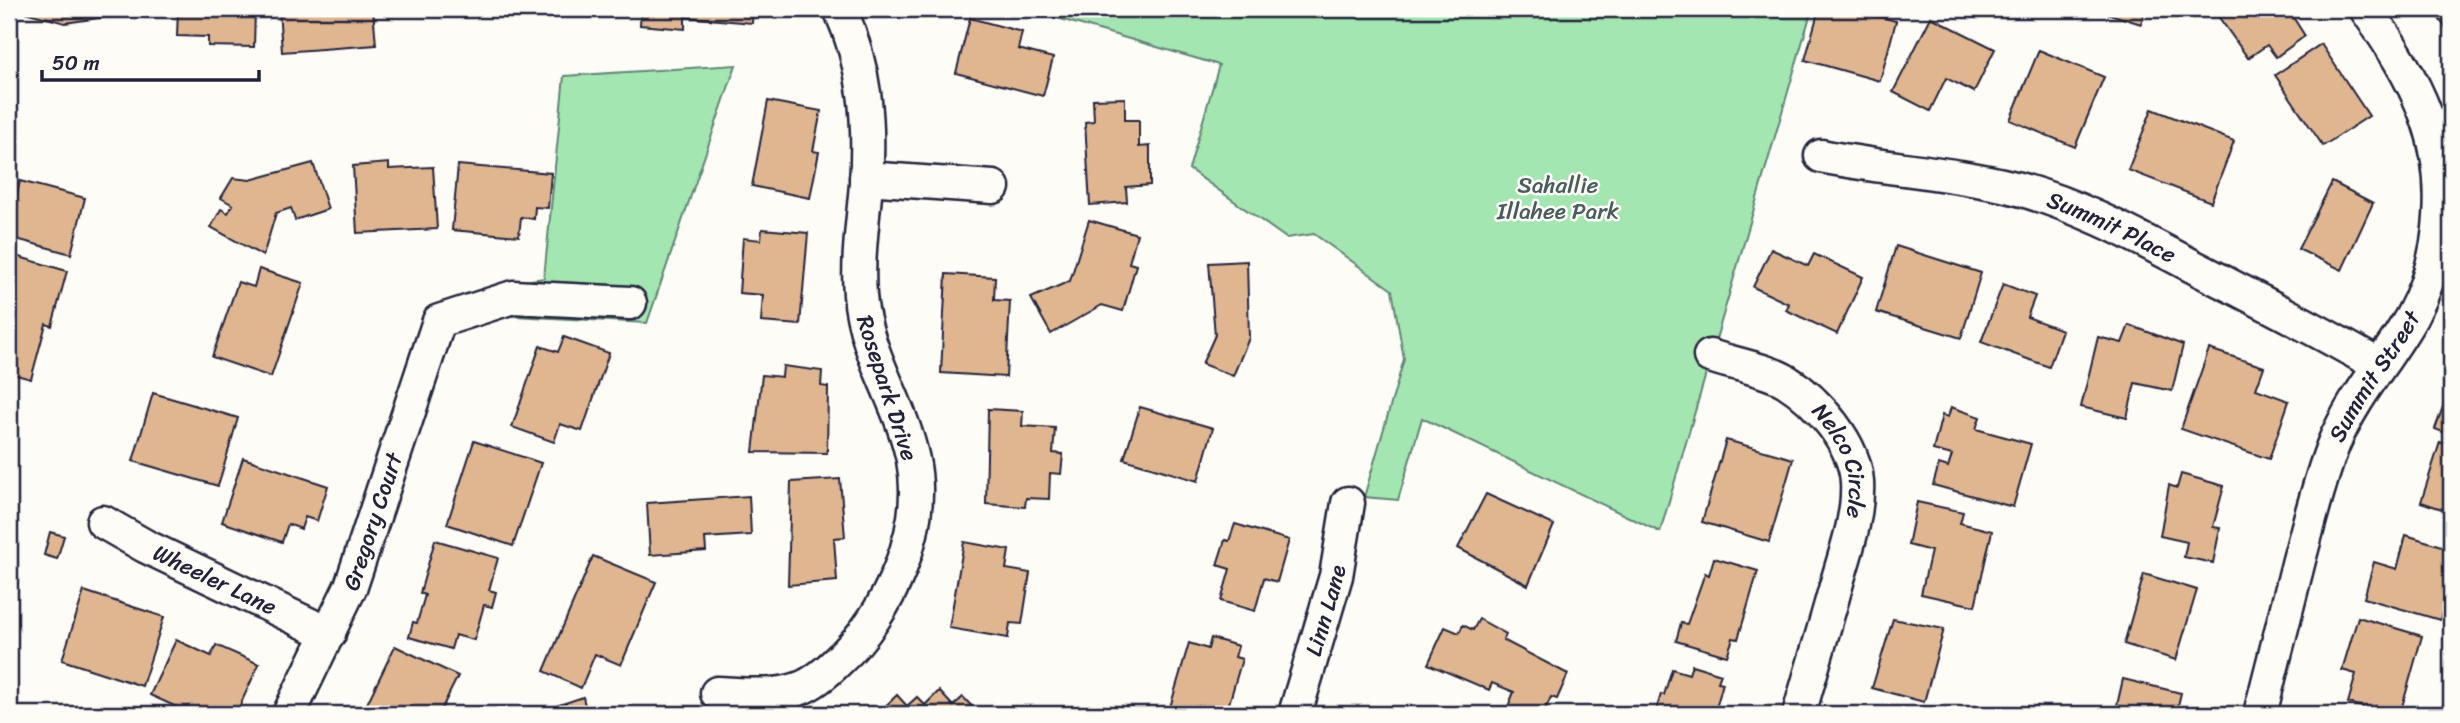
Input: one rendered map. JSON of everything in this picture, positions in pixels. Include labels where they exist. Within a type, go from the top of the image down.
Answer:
[{"type":"street","name":"Rosepark Drive","points":[[717,693],[768,694],[799,688],[816,680],[855,645],[889,596],[908,543],[915,505],[913,462],[902,421],[869,344],[861,304],[858,268],[866,178],[868,109],[858,55],[840,9]]},
{"type":"street","name":"Summit Street","points":[[2260,714],[2326,464],[2349,412],[2415,309],[2427,284],[2437,246],[2440,189],[2434,142],[2439,114],[2404,68],[2366,9]]},
{"type":"street","name":"Summit Place","points":[[1821,156],[1870,166],[1932,172],[2015,188],[2073,208],[2136,237],[2337,340],[2378,365]]},
{"type":"street","points":[[866,178],[993,187]]},
{"type":"street","name":"Gregory Court","points":[[289,714],[351,586],[439,321],[513,297],[629,303]]},
{"type":"street","name":"Nelco Circle","points":[[1710,356],[1784,379],[1811,399],[1832,423],[1847,450],[1857,480],[1855,513],[1847,548],[1799,714]]},
{"type":"street","name":"Linn Lane","points":[[1296,714],[1336,576],[1348,503]]},
{"type":"street","name":"Wheeler Lane","points":[[103,522],[329,634]]},
{"type":"green space","name":"Sahallie Illahee Park","points":[[1026,9],[1812,9],[1660,532],[1422,418],[1398,500],[1364,497],[1404,359],[1392,290],[1314,234],[1286,238],[1189,169],[1219,65]]},
{"type":"green space","points":[[736,65],[647,323],[513,316],[498,285],[544,278],[564,76]]},
{"type":"building","points":[[26,9],[108,9],[105,17],[65,23],[25,12]]},
{"type":"building","points":[[178,9],[255,9],[254,47],[208,46],[208,37],[177,36]]},
{"type":"building","points":[[279,9],[373,9],[376,45],[282,52]]},
{"type":"building","points":[[434,9],[489,9],[489,12]]},
{"type":"building","points":[[641,9],[753,9],[752,23],[685,17],[685,29],[640,25]]},
{"type":"building","points":[[1819,9],[1851,9],[1896,21],[1880,81],[1805,60]]},
{"type":"building","points":[[2094,9],[2145,9],[2141,24]]},
{"type":"building","points":[[2213,9],[2288,9],[2305,36],[2276,57],[2267,45],[2248,58]]},
{"type":"building","points":[[2451,9],[2451,35],[2437,16]]},
{"type":"building","points":[[1931,17],[1995,49],[1974,92],[1946,78],[1930,111],[1893,92]]},
{"type":"building","points":[[970,18],[1022,32],[1018,49],[1053,58],[1043,96],[956,73]]},
{"type":"building","points":[[2321,44],[2369,116],[2323,146],[2275,75]]},
{"type":"building","points":[[2039,50],[2104,77],[2075,147],[2010,120]]},
{"type":"building","points":[[1125,98],[1125,120],[1139,120],[1139,147],[1150,146],[1150,185],[1126,187],[1127,202],[1090,205],[1085,122],[1094,121],[1093,99]]},
{"type":"building","points":[[768,101],[821,111],[813,151],[819,152],[810,198],[752,186]]},
{"type":"building","points":[[2152,109],[2234,141],[2211,202],[2128,170]]},
{"type":"building","points":[[313,163],[328,209],[295,220],[291,208],[276,213],[263,256],[211,227],[221,209],[228,213],[233,205],[221,198],[233,178],[250,180]]},
{"type":"building","points":[[389,163],[389,169],[433,167],[437,229],[357,233],[353,166]]},
{"type":"building","points":[[458,165],[551,173],[548,208],[535,207],[534,219],[521,217],[519,236],[452,230]]},
{"type":"building","points":[[20,181],[85,198],[71,254],[9,237],[9,226]]},
{"type":"building","points":[[2332,182],[2373,203],[2342,270],[2298,249]]},
{"type":"building","points":[[1089,220],[1137,234],[1129,263],[1136,265],[1123,311],[1102,305],[1051,334],[1031,298],[1070,281]]},
{"type":"building","points":[[762,229],[808,233],[800,325],[761,322],[763,295],[739,293],[743,238],[761,240]]},
{"type":"building","points":[[1896,246],[1981,273],[1961,338],[1876,312]]},
{"type":"building","points":[[1771,249],[1808,266],[1814,254],[1863,277],[1837,334],[1786,310],[1789,304],[1753,287]]},
{"type":"building","points":[[9,254],[67,271],[52,326],[46,324],[31,379],[9,373]]},
{"type":"building","points":[[1247,261],[1249,338],[1233,376],[1202,364],[1215,335],[1209,263]]},
{"type":"building","points":[[259,269],[303,283],[271,377],[212,357],[238,282],[254,287]]},
{"type":"building","points":[[946,274],[995,277],[994,300],[1010,301],[1006,377],[941,373]]},
{"type":"building","points":[[2003,284],[2035,296],[2027,317],[2062,330],[2049,367],[1981,342]]},
{"type":"building","points":[[2129,325],[2183,345],[2172,391],[2135,383],[2127,418],[2081,407],[2098,337],[2122,343]]},
{"type":"building","points":[[564,337],[609,353],[582,431],[560,424],[554,442],[512,427],[540,346],[558,352]]},
{"type":"building","points":[[2209,349],[2264,367],[2256,389],[2289,401],[2269,459],[2181,429]]},
{"type":"building","points":[[783,366],[822,371],[821,386],[828,387],[827,453],[753,452],[762,375],[782,377]]},
{"type":"building","points":[[153,393],[238,418],[218,486],[133,461]]},
{"type":"building","points":[[2448,393],[2451,394],[2451,435],[2435,429]]},
{"type":"building","points":[[1140,407],[1213,428],[1198,481],[1124,459]]},
{"type":"building","points":[[1951,407],[1980,417],[1976,429],[2031,444],[2013,507],[1933,485],[1939,464],[1948,467],[1952,455],[1933,450],[1942,415],[1948,417]]},
{"type":"building","points":[[988,409],[1023,411],[1022,426],[1055,428],[1053,453],[1063,454],[1061,474],[1050,473],[1049,499],[1026,498],[1025,507],[986,504]]},
{"type":"building","points":[[1726,440],[1793,459],[1769,542],[1702,522]]},
{"type":"building","points":[[474,441],[541,463],[513,546],[447,524]]},
{"type":"building","points":[[2440,442],[2451,446],[2451,512],[2421,502]]},
{"type":"building","points":[[243,458],[328,486],[317,521],[305,517],[301,529],[288,524],[282,542],[222,522]]},
{"type":"building","points":[[2181,474],[2224,486],[2213,527],[2220,528],[2213,563],[2184,557],[2187,542],[2160,536],[2169,485],[2177,488]]},
{"type":"building","points":[[840,479],[845,537],[834,538],[837,581],[788,585],[791,482]]},
{"type":"building","points":[[1486,494],[1554,525],[1528,585],[1458,548]]},
{"type":"building","points":[[749,496],[751,535],[705,538],[706,551],[650,555],[647,503]]},
{"type":"building","points":[[1917,502],[1963,512],[1960,523],[1992,531],[1975,606],[1921,594],[1931,551],[1908,545]]},
{"type":"building","points":[[1235,524],[1289,540],[1277,582],[1264,578],[1255,611],[1221,601],[1230,569],[1217,565],[1225,540],[1229,541]]},
{"type":"building","points":[[50,532],[64,536],[57,559],[44,555]]},
{"type":"building","points":[[2406,535],[2451,549],[2451,582],[2440,620],[2364,598],[2374,562],[2397,569]]},
{"type":"building","points":[[435,540],[498,558],[489,590],[496,592],[492,607],[484,605],[474,640],[455,635],[451,649],[409,637],[413,622],[417,623],[425,595],[420,593]]},
{"type":"building","points":[[964,542],[1009,550],[1006,569],[1030,573],[1022,624],[1010,623],[1008,638],[949,628]]},
{"type":"building","points":[[593,556],[656,582],[621,665],[595,654],[581,688],[544,671]]},
{"type":"building","points":[[1714,558],[1758,571],[1738,639],[1733,638],[1727,656],[1676,641],[1681,623],[1687,624],[1705,573],[1709,575]]},
{"type":"building","points":[[2144,574],[2197,590],[2176,660],[2124,644]]},
{"type":"building","points":[[84,591],[164,617],[142,686],[62,660]]},
{"type":"building","points":[[2358,617],[2422,636],[2400,714],[2387,714],[2348,703],[2356,674],[2342,670]]},
{"type":"building","points":[[1479,619],[1506,634],[1503,640],[1568,674],[1557,699],[1551,697],[1543,714],[1505,714],[1514,692],[1492,683],[1489,690],[1428,664],[1445,627],[1459,633],[1463,625],[1473,630]]},
{"type":"building","points":[[1893,619],[1944,629],[1924,702],[1872,688]]},
{"type":"building","points":[[1211,638],[1238,646],[1235,657],[1242,659],[1226,714],[1208,710],[1207,714],[1168,714],[1189,643],[1208,649]]},
{"type":"building","points":[[176,640],[211,656],[216,645],[259,664],[236,714],[192,714],[150,695]]},
{"type":"building","points":[[395,646],[458,676],[439,714],[362,714]]},
{"type":"building","points":[[1692,665],[1721,674],[1718,682],[1723,683],[1715,712],[1655,714],[1672,669],[1689,674]]},
{"type":"building","points":[[2123,679],[2181,693],[2176,714],[2115,714]]},
{"type":"building","points":[[939,691],[953,706],[963,697],[979,714],[877,714],[897,695],[907,706],[917,697],[925,705]]},
{"type":"building","points":[[583,697],[587,714],[538,714],[538,712]]}]
